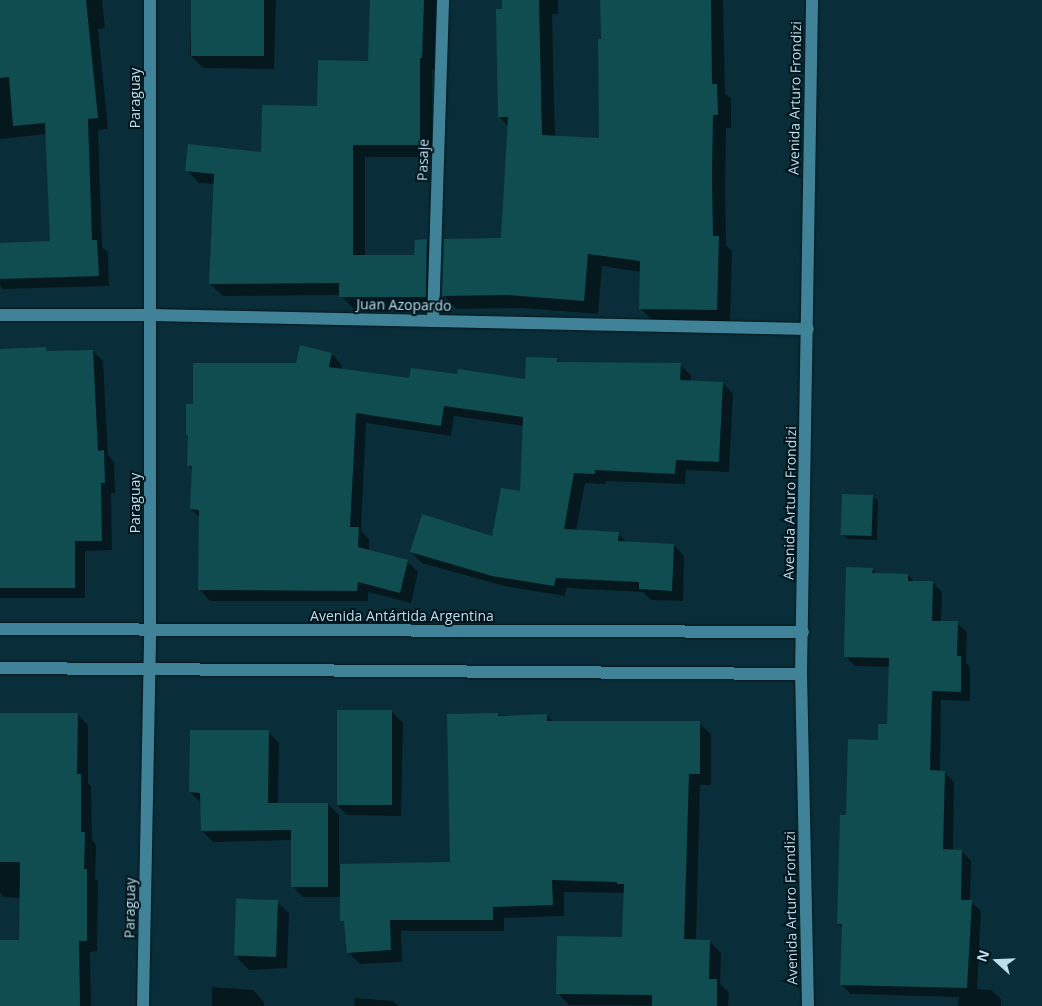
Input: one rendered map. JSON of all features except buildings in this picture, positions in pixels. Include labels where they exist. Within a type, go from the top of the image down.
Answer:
[{"type":"main road","name":"Paraguay","points":[[143,1006],[150,630],[150,0]]},
{"type":"main road","name":"Pasaje","points":[[433,321],[443,0]]},
{"type":"main road","name":"Avenida Arturo Frondizi","points":[[808,1006],[801,674],[812,0]]},
{"type":"main road","name":"Juan Azopardo","points":[[0,315],[150,315],[808,329]]},
{"type":"main road","name":"Avenida Antártida Argentina","points":[[0,629],[803,632]]},
{"type":"main road","points":[[0,668],[801,674]]}]
